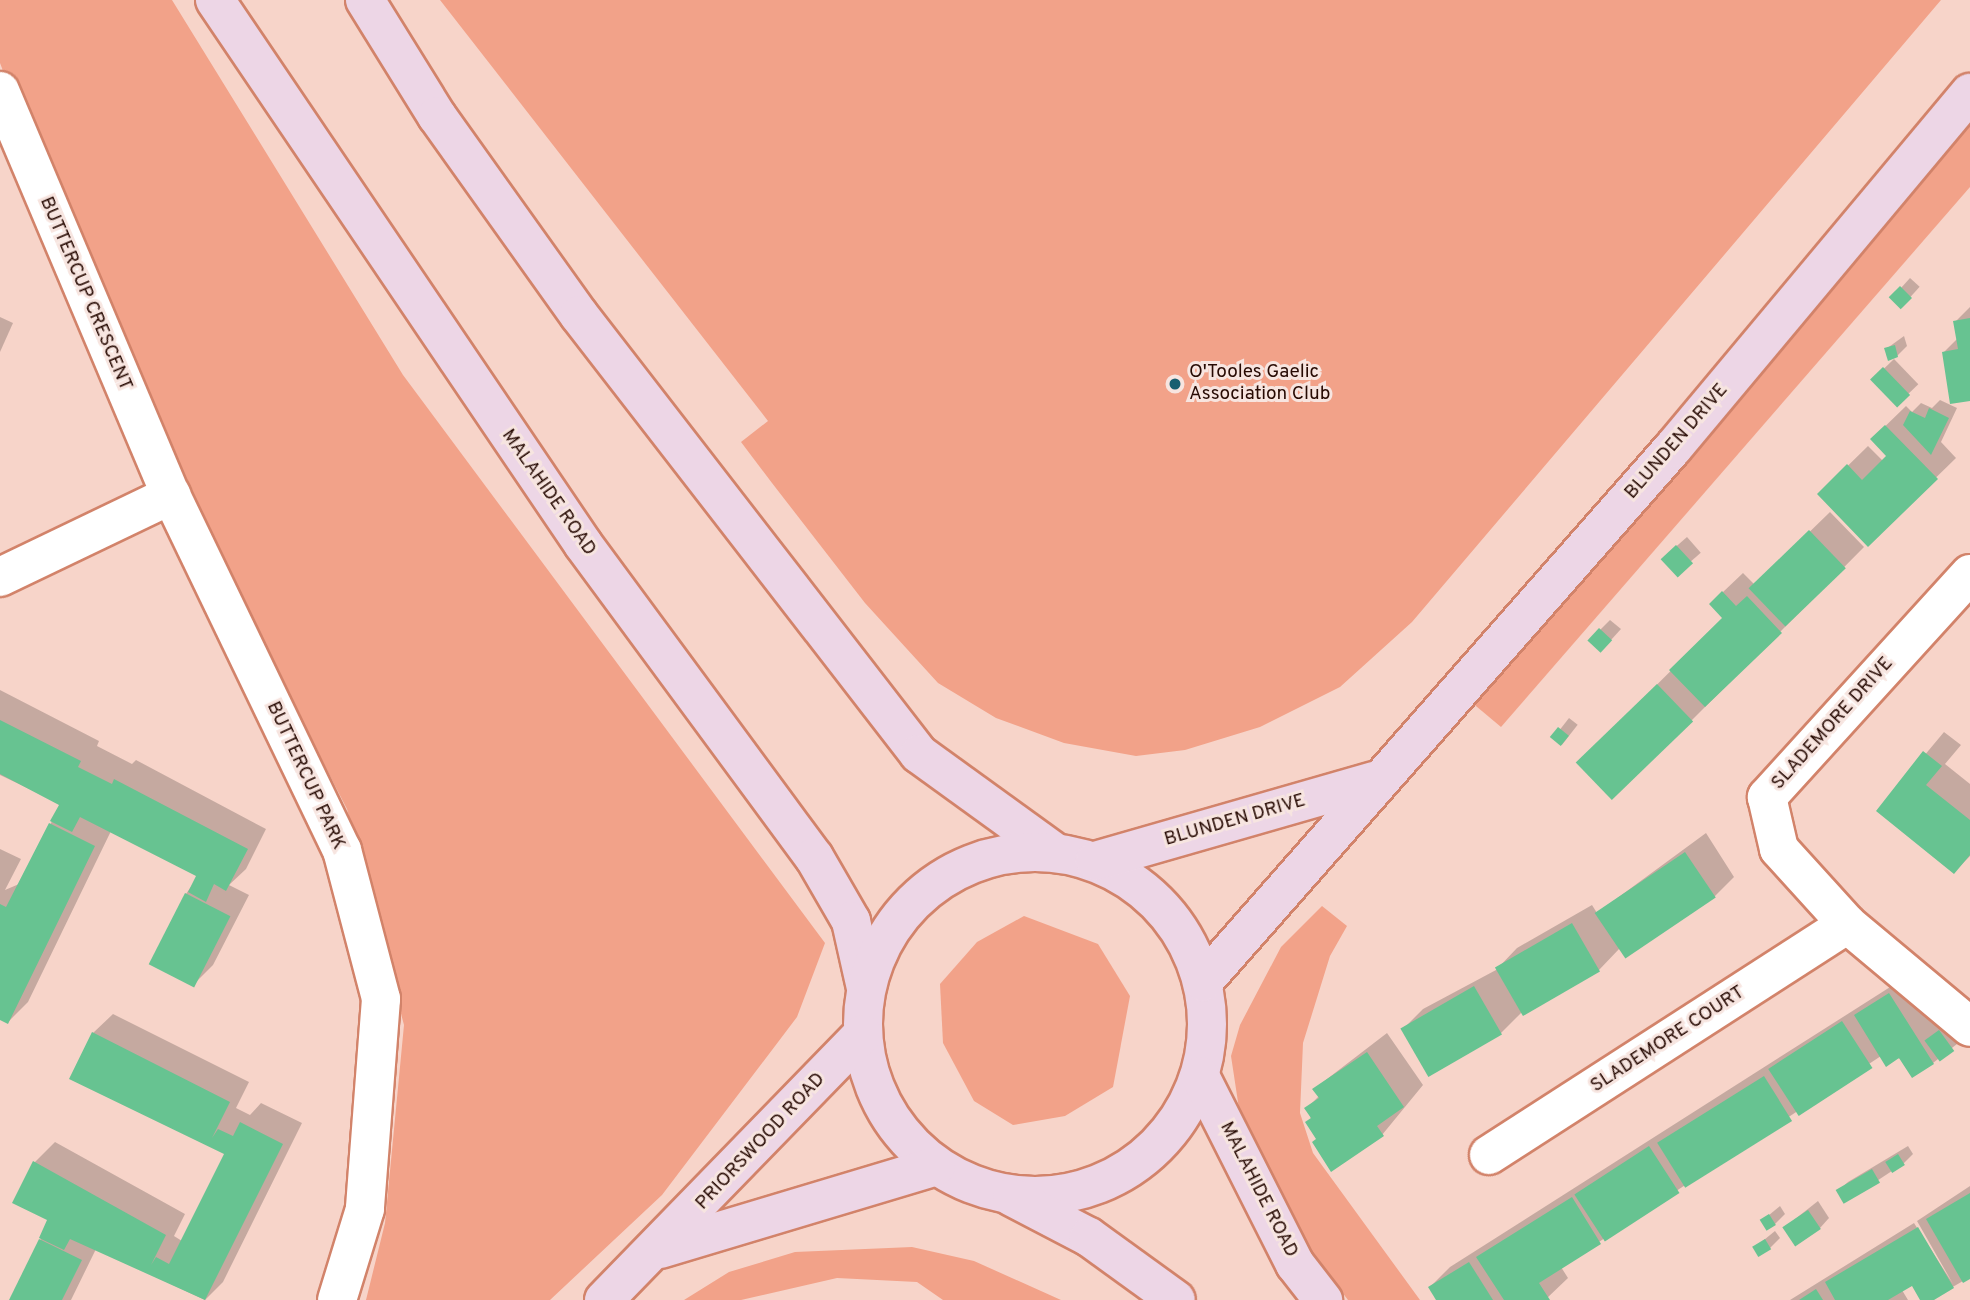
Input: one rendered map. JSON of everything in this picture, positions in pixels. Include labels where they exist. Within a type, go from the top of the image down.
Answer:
[{"type":"main road","name":"MALAHIDE ROAD","points":[[215,0],[583,544],[814,858],[851,921],[866,988]]},
{"type":"main road","points":[[365,0],[437,116],[579,315],[919,754],[1053,851]]},
{"type":"main road","name":"BLUNDEN DRIVE","points":[[1203,982],[1374,781],[1674,447],[1970,93]]},
{"type":"main road","name":"BLUNDEN DRIVE","points":[[1095,862],[1374,781]]},
{"type":"main road","points":[[1007,1195],[1077,1192],[1117,1177],[1163,1140],[1200,1076],[1208,1020],[1203,982],[1178,925],[1138,884],[1095,862],[1053,851],[1000,854],[931,885],[895,922],[866,988],[863,1034],[870,1075],[887,1113],[936,1166],[1007,1195],[1088,1237],[1176,1300]]},
{"type":"main road","name":"PRIORSWOOD ROAD","points":[[604,1300],[659,1249],[863,1034]]},
{"type":"main road","name":"MALAHIDE ROAD","points":[[1200,1076],[1289,1252],[1323,1300]]},
{"type":"main road","name":"PRIORSWOOD ROAD","points":[[659,1249],[936,1166]]},
{"type":"street","name":"BUTTERCUP CRESCENT","points":[[0,91],[172,495]]},
{"type":"street","points":[[0,577],[172,495]]},
{"type":"street","name":"BUTTERCUP PARK","points":[[172,495],[342,850],[381,999],[366,1209],[337,1300]]},
{"type":"street","name":"SLADEMORE DRIVE","points":[[1970,574],[1766,797],[1779,849],[1846,924],[1970,1027]]},
{"type":"street","name":"SLADEMORE COURT","points":[[1489,1155],[1846,924]]},
{"type":"shaded area","points":[[0,0],[172,0],[403,375],[825,943],[797,1017],[662,1195],[550,1300],[366,1300],[385,1223],[404,1025],[347,809],[107,343],[0,63]]},
{"type":"shaded area","name":"O'Tooles Gaelic Association Club","points":[[440,0],[1941,0],[1412,622],[1340,687],[1260,727],[1185,750],[1136,756],[1064,743],[996,718],[938,683],[865,603],[741,442],[768,421]]},
{"type":"shaded area","points":[[1970,95],[1970,187],[1501,727],[1464,696]]},
{"type":"shaded area","points":[[1322,906],[1347,926],[1330,956],[1303,1043],[1300,1113],[1313,1153],[1420,1300],[1348,1300],[1285,1217],[1243,1135],[1231,1056],[1240,1025],[1281,947]]},
{"type":"shaded area","points":[[1024,916],[1098,944],[1130,996],[1113,1087],[1065,1116],[1013,1125],[974,1101],[943,1043],[940,984],[977,942]]},
{"type":"shaded area","points":[[912,1247],[974,1261],[1061,1300],[943,1300],[917,1282],[837,1278],[741,1300],[684,1300],[729,1272],[795,1252]]},
{"type":"building","points":[[1900,286],[1912,298],[1901,309],[1889,297]]},
{"type":"building","points":[[1970,318],[1970,401],[1950,404],[1942,352],[1958,349],[1953,321]]},
{"type":"building","points":[[1895,345],[1898,357],[1888,361],[1884,348]]},
{"type":"building","points":[[1883,367],[1910,395],[1897,408],[1870,380]]},
{"type":"building","points":[[1929,408],[1949,418],[1931,455],[1903,425],[1910,411],[1925,418]]},
{"type":"building","points":[[1885,425],[1938,479],[1868,547],[1817,494],[1847,464],[1862,480],[1886,456],[1870,439]]},
{"type":"building","points":[[1809,530],[1846,568],[1785,626],[1749,588]]},
{"type":"building","points":[[1676,545],[1693,563],[1678,578],[1661,559]]},
{"type":"building","points":[[1722,591],[1736,606],[1747,596],[1782,633],[1705,707],[1669,670],[1722,618],[1709,604]]},
{"type":"building","points":[[1599,628],[1612,640],[1601,653],[1587,640]]},
{"type":"building","points":[[1657,684],[1693,721],[1612,800],[1576,762]]},
{"type":"building","points":[[0,720],[81,761],[78,767],[112,784],[114,779],[248,849],[226,891],[214,884],[206,902],[188,892],[196,876],[80,817],[72,832],[50,821],[59,805],[0,774]]},
{"type":"building","points":[[1558,727],[1569,736],[1561,746],[1550,737]]},
{"type":"building","points":[[1923,751],[1942,766],[1926,785],[1970,820],[1970,855],[1954,874],[1876,811]]},
{"type":"building","points":[[49,823],[95,846],[8,1024],[0,1020],[0,904],[6,907]]},
{"type":"building","points":[[1685,852],[1716,898],[1625,959],[1595,913]]},
{"type":"building","points":[[185,893],[230,916],[194,987],[149,964]]},
{"type":"building","points":[[1572,923],[1600,971],[1523,1016],[1495,967]]},
{"type":"building","points":[[1474,986],[1502,1034],[1428,1077],[1400,1028]]},
{"type":"building","points":[[1889,993],[1934,1064],[1912,1078],[1899,1058],[1886,1067],[1854,1015]]},
{"type":"building","points":[[1842,1021],[1872,1068],[1799,1116],[1768,1069]]},
{"type":"building","points":[[1939,1030],[1954,1051],[1940,1062],[1924,1041]]},
{"type":"building","points":[[92,1032],[230,1102],[212,1138],[218,1129],[233,1136],[240,1122],[283,1144],[205,1300],[70,1239],[64,1250],[39,1238],[47,1220],[12,1203],[33,1161],[166,1235],[151,1265],[156,1257],[169,1264],[224,1154],[69,1079]]},
{"type":"building","points":[[1367,1052],[1404,1107],[1377,1126],[1384,1136],[1331,1172],[1312,1142],[1316,1139],[1305,1122],[1311,1118],[1304,1108],[1319,1098],[1312,1089]]},
{"type":"building","points":[[1764,1076],[1792,1121],[1685,1188],[1657,1143]]},
{"type":"building","points":[[1649,1146],[1679,1193],[1605,1241],[1574,1194]]},
{"type":"building","points":[[1898,1154],[1905,1165],[1892,1173],[1885,1162]]},
{"type":"building","points":[[1872,1169],[1880,1183],[1844,1204],[1836,1190]]},
{"type":"building","points":[[1970,1193],[1970,1279],[1963,1283],[1926,1219]]},
{"type":"building","points":[[1572,1197],[1601,1244],[1539,1283],[1550,1300],[1504,1300],[1476,1257]]},
{"type":"building","points":[[1808,1210],[1821,1229],[1795,1246],[1782,1227]]},
{"type":"building","points":[[1769,1214],[1776,1225],[1767,1231],[1760,1220]]},
{"type":"building","points":[[1918,1227],[1954,1288],[1934,1300],[1920,1300],[1912,1286],[1888,1300],[1835,1300],[1825,1282]]},
{"type":"building","points":[[39,1239],[82,1260],[62,1300],[9,1300]]},
{"type":"building","points":[[1765,1239],[1771,1249],[1758,1257],[1752,1247]]},
{"type":"building","points":[[1469,1262],[1493,1300],[1436,1300],[1428,1287]]},
{"type":"building","points":[[1816,1289],[1823,1300],[1799,1300]]},
{"type":"place","name":"O'Tooles Gaelic Association Club","points":[[1175,384]]}]
